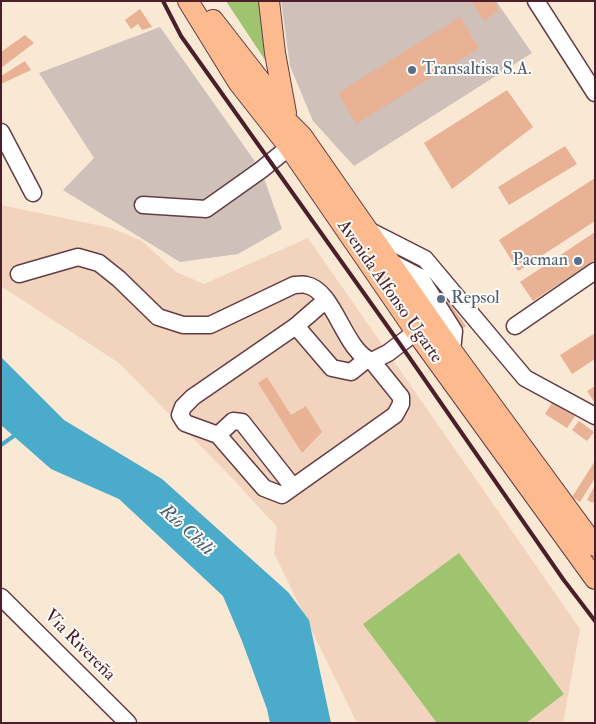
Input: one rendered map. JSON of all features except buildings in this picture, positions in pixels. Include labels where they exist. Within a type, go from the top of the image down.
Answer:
[{"type":"main road","name":"Avenida Alfonso Ugarte","points":[[188,1],[238,82],[296,142],[370,231],[391,262],[423,326]]},
{"type":"main road","name":"Avenida Alfonso Ugarte","points":[[198,1],[262,84],[288,122],[296,142],[351,238],[423,326],[595,579]]},
{"type":"main road","points":[[238,82],[256,88],[274,72],[269,1]]},
{"type":"main road","points":[[274,54],[288,122]]},
{"type":"main road","name":"Avenida Alfonso Ugarte","points":[[445,357],[595,546]]},
{"type":"street","points":[[536,1],[595,92]]},
{"type":"street","points":[[1,132],[33,193]]},
{"type":"street","points":[[143,204],[206,209],[296,142]]},
{"type":"street","points":[[351,238],[370,231],[425,259],[525,378],[595,416]]},
{"type":"street","points":[[19,274],[78,257],[99,262],[158,318],[183,325],[210,325],[294,285],[308,285],[320,292],[326,300],[360,355],[369,361],[401,397],[401,404],[394,415],[282,495],[264,488],[218,434],[185,423],[180,415],[182,408],[193,397],[296,326],[326,300]]},
{"type":"street","points":[[391,262],[420,277],[454,331],[445,357]]},
{"type":"street","points":[[515,326],[595,272]]},
{"type":"street","points":[[296,326],[332,368],[351,372],[388,352],[423,326]]},
{"type":"street","points":[[218,434],[233,421],[242,422],[293,487]]},
{"type":"street","name":"Via Rivereña","points":[[1,597],[128,723]]},
{"type":"shaded area","points":[[281,1],[496,1],[532,53],[354,166],[313,121],[290,66]]},
{"type":"shaded area","points":[[160,27],[261,170],[282,229],[238,254],[180,262],[63,190],[94,158],[39,73]]},
{"type":"shaded area","points":[[1,205],[111,228],[142,241],[176,272],[204,284],[308,238],[580,629],[563,723],[357,723],[274,553],[277,527],[232,478],[119,363],[1,286]]},
{"type":"green space","points":[[226,1],[262,1],[265,60]]},
{"type":"green space","points":[[459,553],[564,694],[526,723],[437,723],[363,624]]},
{"type":"water","name":"Río Chili","points":[[1,357],[64,420],[162,479],[288,592],[309,620],[331,723],[270,723],[267,709],[242,641],[223,596],[119,499],[51,469],[1,425]]},
{"type":"waterway","points":[[1,445],[18,433]]},
{"type":"railway","points":[[163,1],[181,36],[400,344],[563,579],[595,621]]},
{"type":"place","name":"Transaltisa S.A.","points":[[412,70]]},
{"type":"place","name":"Pacman","points":[[578,261]]},
{"type":"place","name":"Repsol","points":[[441,299]]}]
